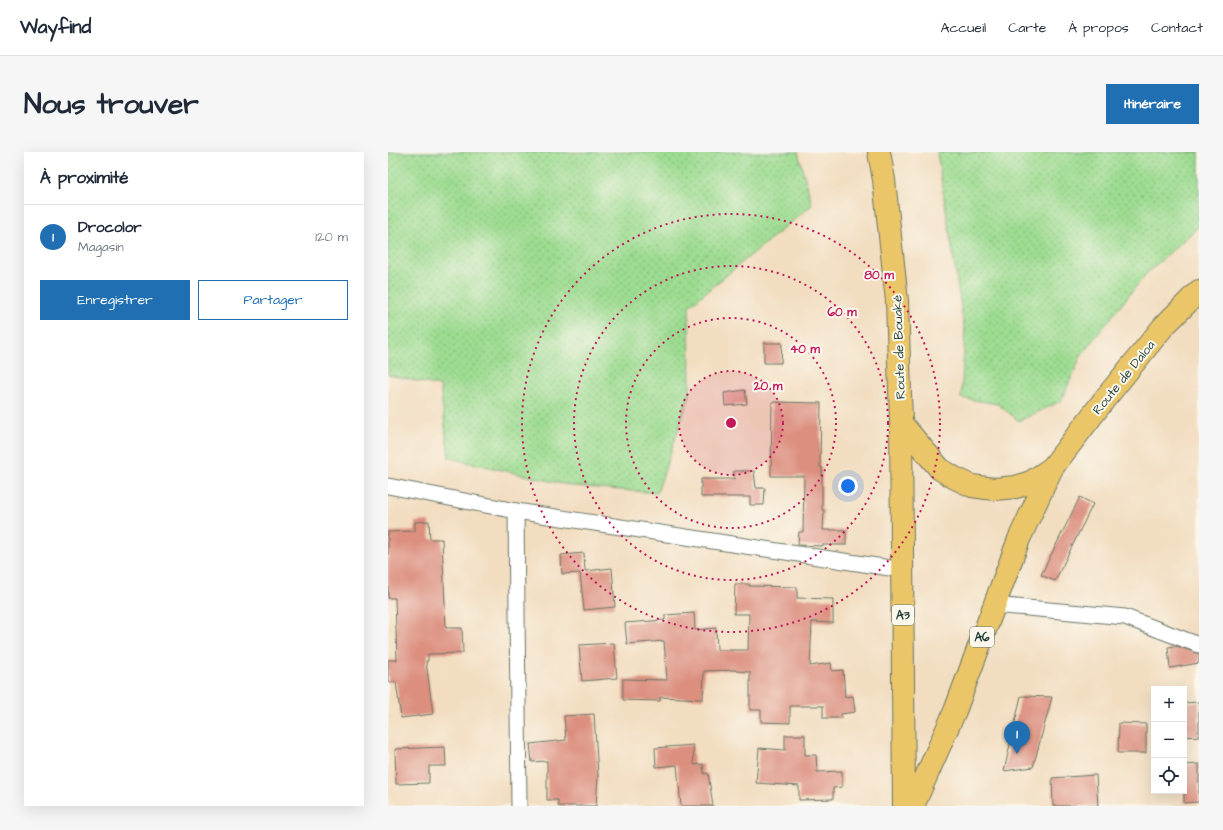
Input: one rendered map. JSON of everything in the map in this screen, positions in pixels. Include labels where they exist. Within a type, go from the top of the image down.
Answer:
[{"type":"highway","name":"Route de Bouaké","points":[[879,152],[884,180],[897,301],[901,423]]},
{"type":"highway","name":"Route de Daloa","points":[[1052,468],[1104,400],[1164,327],[1199,291]]},
{"type":"highway","points":[[901,423],[940,469],[972,486],[994,490],[1016,487],[1031,482],[1052,468]]},
{"type":"highway","name":"A3","points":[[901,423],[904,806]]},
{"type":"highway","name":"A6","points":[[913,806],[955,711],[1019,539],[1052,468]]},
{"type":"street","points":[[388,486],[516,511],[903,570]]},
{"type":"street","points":[[516,511],[519,806]]},
{"type":"street","points":[[994,605],[1125,617],[1199,645]]},
{"type":"green space","points":[[388,152],[798,152],[812,205],[689,306],[690,395],[657,493],[572,486],[449,458],[440,386],[388,375]]},
{"type":"green space","points":[[937,152],[1199,152],[1199,226],[1146,274],[1082,354],[1061,401],[1019,421],[998,404],[961,398],[965,333]]},
{"type":"building","points":[[764,343],[782,343],[781,363],[764,363]]},
{"type":"building","points":[[745,390],[747,404],[725,406],[724,393]]},
{"type":"building","points":[[772,402],[821,403],[820,467],[822,467],[822,510],[824,510],[823,530],[846,530],[846,545],[798,545],[799,532],[803,532],[804,476],[771,476]]},
{"type":"building","points":[[734,471],[754,471],[756,488],[765,488],[764,505],[750,505],[750,497],[701,497],[701,479],[734,479]]},
{"type":"building","points":[[1080,497],[1093,504],[1055,581],[1041,575]]},
{"type":"building","points":[[429,521],[430,539],[442,539],[446,628],[462,628],[463,653],[428,654],[428,661],[426,661],[433,714],[401,718],[396,682],[388,682],[388,660],[397,660],[395,598],[388,598],[388,532],[415,531],[415,522]]},
{"type":"building","points":[[584,553],[585,571],[612,568],[615,607],[584,610],[580,573],[562,574],[561,555]]},
{"type":"building","points":[[735,584],[749,584],[749,586],[797,587],[797,598],[833,599],[833,623],[812,622],[810,666],[831,663],[832,671],[843,670],[845,697],[853,696],[855,712],[841,714],[841,718],[823,718],[823,706],[790,706],[790,723],[761,722],[761,710],[750,710],[750,672],[736,670],[704,671],[703,699],[660,697],[660,701],[623,700],[623,679],[667,680],[664,641],[627,644],[625,623],[665,620],[665,615],[694,613],[695,630],[716,628],[717,650],[748,650],[749,614],[734,614]]},
{"type":"building","points":[[614,643],[617,678],[582,681],[579,645]]},
{"type":"building","points":[[1177,646],[1199,654],[1199,663],[1170,668],[1168,647]]},
{"type":"building","points":[[1021,696],[1052,697],[1033,767],[1004,771]]},
{"type":"building","points":[[1199,702],[1199,736],[1187,737],[1187,703]]},
{"type":"building","points":[[594,714],[598,775],[596,806],[558,806],[558,800],[547,800],[547,761],[532,762],[530,744],[566,740],[564,716]]},
{"type":"building","points":[[1119,723],[1146,724],[1146,753],[1118,753]]},
{"type":"building","points":[[785,735],[805,735],[805,755],[816,755],[817,772],[842,771],[842,787],[833,788],[833,799],[799,800],[799,786],[756,783],[759,748],[785,750]]},
{"type":"building","points":[[693,745],[694,765],[703,764],[704,774],[708,773],[713,806],[681,806],[677,765],[656,767],[655,748]]},
{"type":"building","points":[[445,747],[446,766],[429,766],[429,783],[396,784],[395,749]]},
{"type":"building","points":[[1199,764],[1199,802],[1184,803],[1184,794],[1187,794],[1187,765]]},
{"type":"building","points":[[1096,775],[1098,806],[1053,806],[1052,778]]},
{"type":"place","name":"Drocolor","points":[[1017,754]]}]
